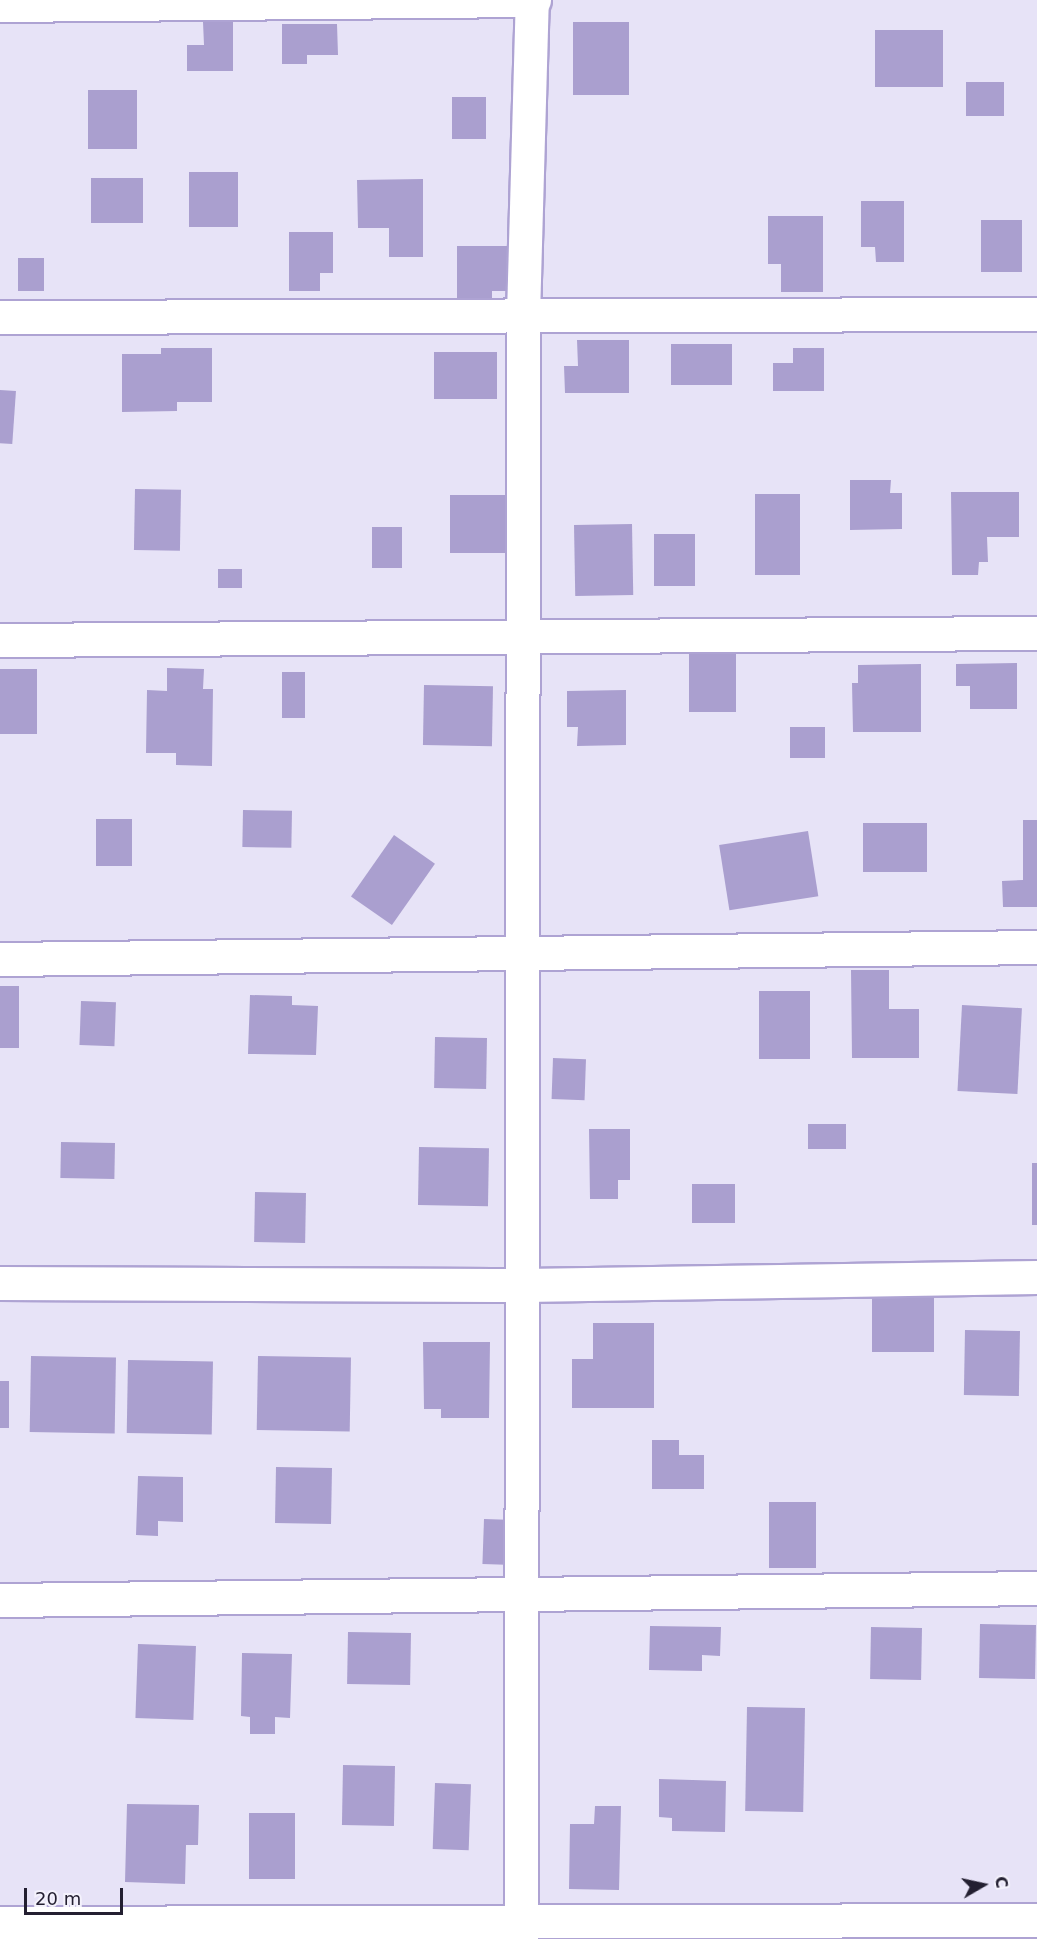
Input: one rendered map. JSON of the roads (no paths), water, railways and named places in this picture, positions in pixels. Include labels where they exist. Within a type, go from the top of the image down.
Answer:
[{"type":"street","points":[[0,5],[533,1],[524,315],[525,1595],[521,1930]]},
{"type":"street","points":[[0,317],[1037,314]]},
{"type":"street","points":[[0,640],[1037,633]]},
{"type":"street","points":[[0,959],[526,956],[1037,947]]},
{"type":"street","points":[[0,1283],[524,1285],[1037,1277]]},
{"type":"street","points":[[0,1600],[1037,1588]]},
{"type":"street","points":[[0,1923],[521,1930],[1037,1920]]}]
